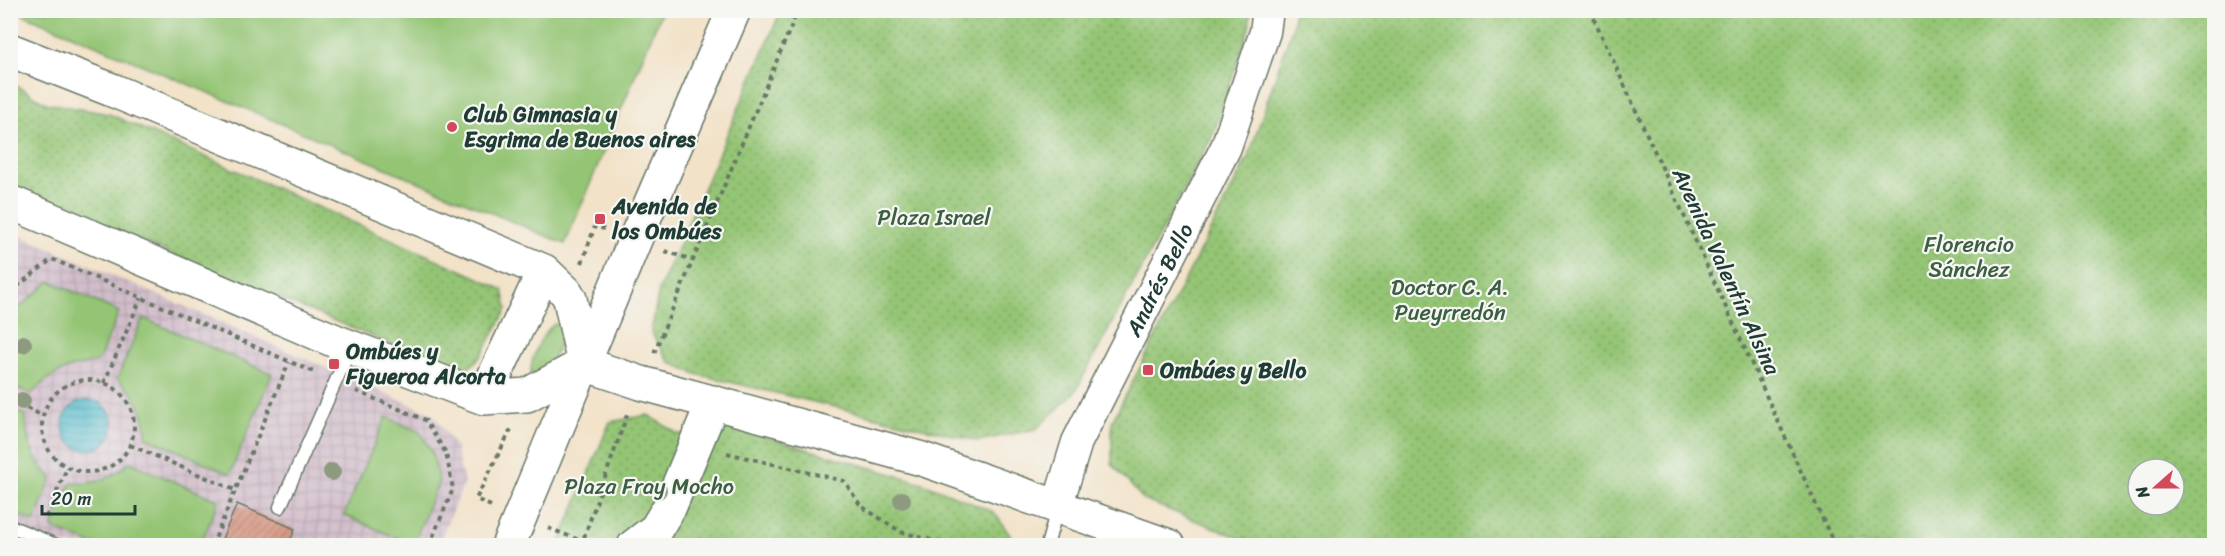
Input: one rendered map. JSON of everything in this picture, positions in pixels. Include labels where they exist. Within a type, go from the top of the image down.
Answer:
[{"type":"main road","points":[[508,546],[637,235],[734,10]]},
{"type":"main road","points":[[10,50],[112,90],[544,272],[560,285],[570,299],[584,364]]},
{"type":"main road","points":[[10,202],[351,347],[484,398],[526,396],[584,364],[641,383],[922,459],[1169,546]]},
{"type":"main road","points":[[484,398],[544,272]]},
{"type":"main road","points":[[634,546],[656,529],[670,506],[713,402]]},
{"type":"street","name":"Andrés Bello","points":[[1057,507],[1077,442],[1227,147],[1265,32],[1268,10]]},
{"type":"lane","points":[[280,507],[351,347]]},
{"type":"lane","name":"Andrés Bello","points":[[1047,546],[1057,507]]},
{"type":"lane","points":[[10,526],[58,546]]},
{"type":"path","points":[[581,546],[631,403],[798,10]]},
{"type":"path","name":"Avenida Valentín Alsina","points":[[1590,10],[1835,546]]},
{"type":"path","points":[[10,292],[52,259],[425,420],[446,453],[453,489],[429,546]]},
{"type":"path","points":[[104,383],[141,298]]},
{"type":"path","points":[[212,546],[289,362]]},
{"type":"path","points":[[89,380],[104,383],[117,390],[127,402],[133,415],[134,431],[130,446],[122,458],[110,467],[96,472],[81,473],[67,468],[54,459],[45,446],[41,431],[42,415],[49,401],[59,389],[73,382],[89,380]]},
{"type":"path","points":[[476,500],[526,396]]},
{"type":"path","points":[[10,401],[42,415]]},
{"type":"path","points":[[700,433],[730,455],[844,481],[861,506],[901,532],[946,544],[973,546]]},
{"type":"path","points":[[130,446],[235,490]]},
{"type":"path","points":[[38,537],[67,468]]},
{"type":"shaded area","points":[[10,231],[433,414],[455,446],[464,483],[438,545],[11,545]]},
{"type":"green space","name":"Club Gimnasia y Esgrima de Buenos aires","points":[[662,10],[565,244],[15,11]]},
{"type":"green space","name":"Plaza Israel","points":[[781,11],[1251,11],[1249,28],[1213,135],[1075,392],[1036,429],[978,441],[696,374],[669,362],[651,332],[659,290]]},
{"type":"green space","points":[[1294,11],[2214,11],[2214,501],[2212,545],[1260,546],[1144,500],[1112,464],[1112,422],[1249,155],[1293,25]]},
{"type":"green space","points":[[10,82],[46,103],[109,114],[483,280],[503,290],[507,309],[481,356],[470,367],[444,366],[11,188]]},
{"type":"green space","points":[[50,281],[119,312],[98,362],[61,372],[31,394],[11,385],[11,315]]},
{"type":"green space","points":[[143,318],[272,374],[230,474],[146,437],[146,428],[139,404],[130,390],[117,379]]},
{"type":"green space","points":[[554,324],[563,326],[563,336],[546,374],[531,378],[536,349]]},
{"type":"green space","points":[[10,409],[26,415],[31,450],[52,478],[34,522],[11,512]]},
{"type":"green space","name":"Plaza Fray Mocho","points":[[648,415],[678,434],[700,433],[729,426],[923,483],[994,512],[1012,538],[1013,545],[558,546],[610,422]]},
{"type":"green space","points":[[386,417],[420,432],[432,452],[439,481],[413,545],[344,515]]},
{"type":"green space","points":[[129,462],[219,501],[200,545],[93,545],[52,528],[71,483],[103,480],[117,473]]},
{"type":"water","points":[[83,400],[93,400],[106,407],[113,420],[113,430],[106,443],[93,450],[83,450],[74,446],[67,439],[63,430],[63,420],[67,411],[74,404]]},
{"type":"building","points":[[237,504],[295,529],[288,546],[219,546]]},
{"type":"place","name":"Club Gimnasia y Esgrima de Buenos aires","points":[[452,127]]},
{"type":"place","name":"Avenida de los Ombúes","points":[[600,219]]},
{"type":"place","name":"Ombúes y Figueroa Alcorta","points":[[334,364]]},
{"type":"place","name":"Ombúes y Bello","points":[[1148,370]]},
{"type":"park label","name":"Florencio Sánchez","points":[[1969,256]]},
{"type":"park label","name":"Doctor C. A. Pueyrredón","points":[[1450,300]]}]
